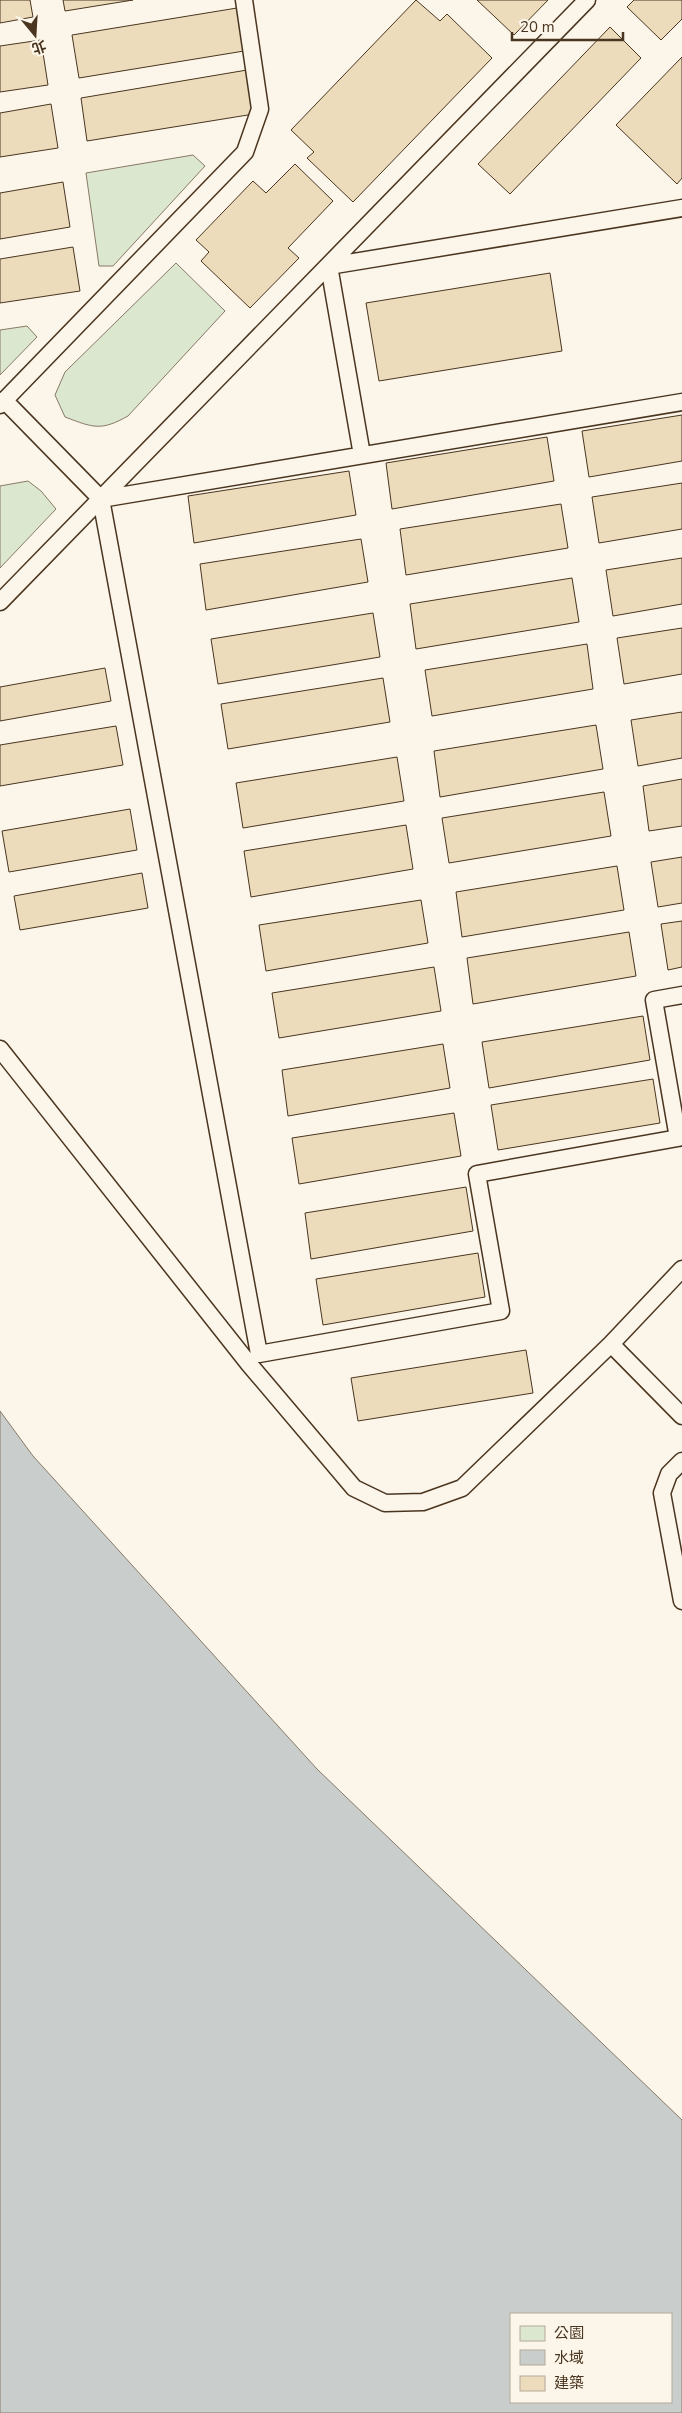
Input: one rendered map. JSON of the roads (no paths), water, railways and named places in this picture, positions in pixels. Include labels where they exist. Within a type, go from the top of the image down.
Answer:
[{"type":"lane","points":[[244,0],[260,109],[245,152],[2,402],[101,499],[254,1359]]},
{"type":"lane","points":[[0,602],[587,0]]},
{"type":"lane","points":[[329,266],[682,208]]},
{"type":"lane","points":[[329,266],[362,455]]},
{"type":"lane","points":[[101,499],[682,402]]},
{"type":"lane","points":[[254,1359],[501,1311],[477,1174],[678,1138],[654,1000],[682,995]]},
{"type":"lane","points":[[0,1049],[254,1359],[354,1488],[385,1503],[423,1502],[462,1488],[611,1344],[682,1269]]},
{"type":"lane","points":[[611,1344],[682,1416]]},
{"type":"lane","points":[[682,1461],[670,1474],[662,1494],[682,1601]]},
{"type":"water","points":[[0,1411],[33,1456],[317,1769],[682,2120],[682,2413],[0,2413]]}]
